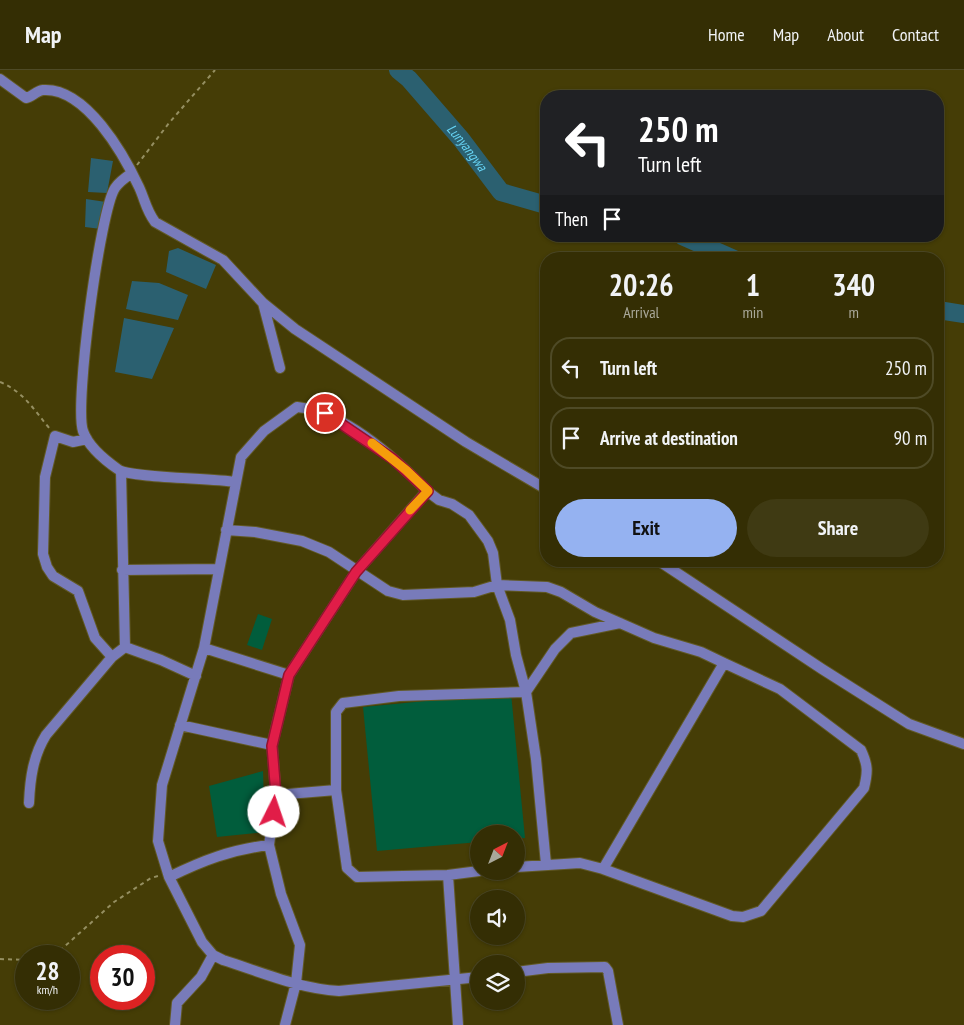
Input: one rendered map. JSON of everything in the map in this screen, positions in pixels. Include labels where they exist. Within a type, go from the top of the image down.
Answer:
[{"type":"street","points":[[0,79],[26,98],[37,92],[48,91],[64,94],[77,103],[108,134],[132,173],[144,203],[156,222],[223,260],[263,303],[295,329],[466,442],[540,485]]},
{"type":"street","points":[[132,173],[115,188],[99,245],[80,393],[81,420],[87,439],[121,471],[155,476],[235,482]]},
{"type":"street","points":[[263,303],[280,368]]},
{"type":"street","points":[[470,978],[339,991],[324,990],[296,983],[213,955],[202,942],[169,877],[158,841],[162,785],[204,648],[241,457],[248,446],[264,431],[297,407],[312,408],[341,422],[393,459],[439,500],[460,508],[481,528],[493,553],[497,585],[510,620],[516,655],[526,692],[536,758],[546,864]]},
{"type":"street","points":[[87,439],[73,442],[55,436],[45,477],[43,554],[47,567],[53,576],[78,591],[96,638],[112,657]]},
{"type":"street","points":[[121,471],[125,647]]},
{"type":"street","points":[[285,1025],[296,983],[299,938],[282,899],[269,845],[276,795],[272,746],[289,675],[356,572],[428,491]]},
{"type":"street","points":[[226,530],[255,532],[302,541],[329,552],[356,572],[388,591],[403,595],[474,592],[497,585],[515,584],[554,590],[654,638],[701,652],[780,689],[861,750],[869,769],[864,788],[761,912],[750,916],[732,916],[603,869],[580,863],[525,866]]},
{"type":"street","points":[[668,567],[909,724],[964,744]]},
{"type":"street","points":[[122,570],[219,569]]},
{"type":"street","points":[[526,692],[555,649],[571,634],[620,623]]},
{"type":"street","points":[[29,803],[31,776],[39,747],[46,735],[112,657],[125,647]]},
{"type":"street","points":[[125,647],[161,660],[196,676]]},
{"type":"street","points":[[204,648],[289,675]]},
{"type":"street","points":[[603,869],[724,663]]},
{"type":"street","points":[[470,872],[357,877],[351,874],[347,868],[341,836],[336,790],[336,712],[343,703],[399,696],[526,692]]},
{"type":"street","points":[[180,725],[272,746]]},
{"type":"street","points":[[276,795],[336,790]]},
{"type":"street","points":[[169,877],[205,859],[227,852],[269,845]]},
{"type":"street","points":[[448,874],[458,1025]]},
{"type":"street","points":[[175,1025],[179,999],[201,977],[213,955]]},
{"type":"street","points":[[525,971],[548,968],[604,967],[608,971],[618,1025]]},
{"type":"path","points":[[132,173],[173,118],[215,70]]},
{"type":"path","points":[[0,382],[12,387],[25,397],[55,436]]},
{"type":"path","points":[[66,945],[114,902],[151,878],[169,877]]},
{"type":"path","points":[[0,959],[15,960]]},
{"type":"green space","points":[[258,614],[272,619],[262,650],[247,645]]},
{"type":"green space","points":[[511,693],[524,825],[470,825],[470,843],[377,851],[363,707]]},
{"type":"green space","points":[[263,771],[265,832],[217,837],[209,786]]},
{"type":"water","points":[[91,158],[113,161],[107,193],[88,192]]},
{"type":"water","points":[[86,199],[106,202],[101,229],[85,227]]},
{"type":"water","points":[[178,248],[216,265],[206,289],[166,272],[169,251]]},
{"type":"water","points":[[132,281],[159,283],[188,295],[178,320],[126,309]]},
{"type":"water","points":[[124,318],[174,328],[152,379],[115,372]]},
{"type":"waterway","name":"Lunyangwa","points":[[398,70],[409,79],[461,139],[501,192],[540,203]]},
{"type":"waterway","name":"Lunyangwa","points":[[696,242],[718,252]]},
{"type":"waterway","name":"Lunyangwa","points":[[944,311],[964,314]]},
{"type":"slow traffic","points":[[372,443],[406,470],[428,491],[410,510]]},
{"type":"route","points":[[274,812],[276,795],[272,746],[289,675],[356,572],[428,491],[406,470],[372,443],[325,413]]}]
